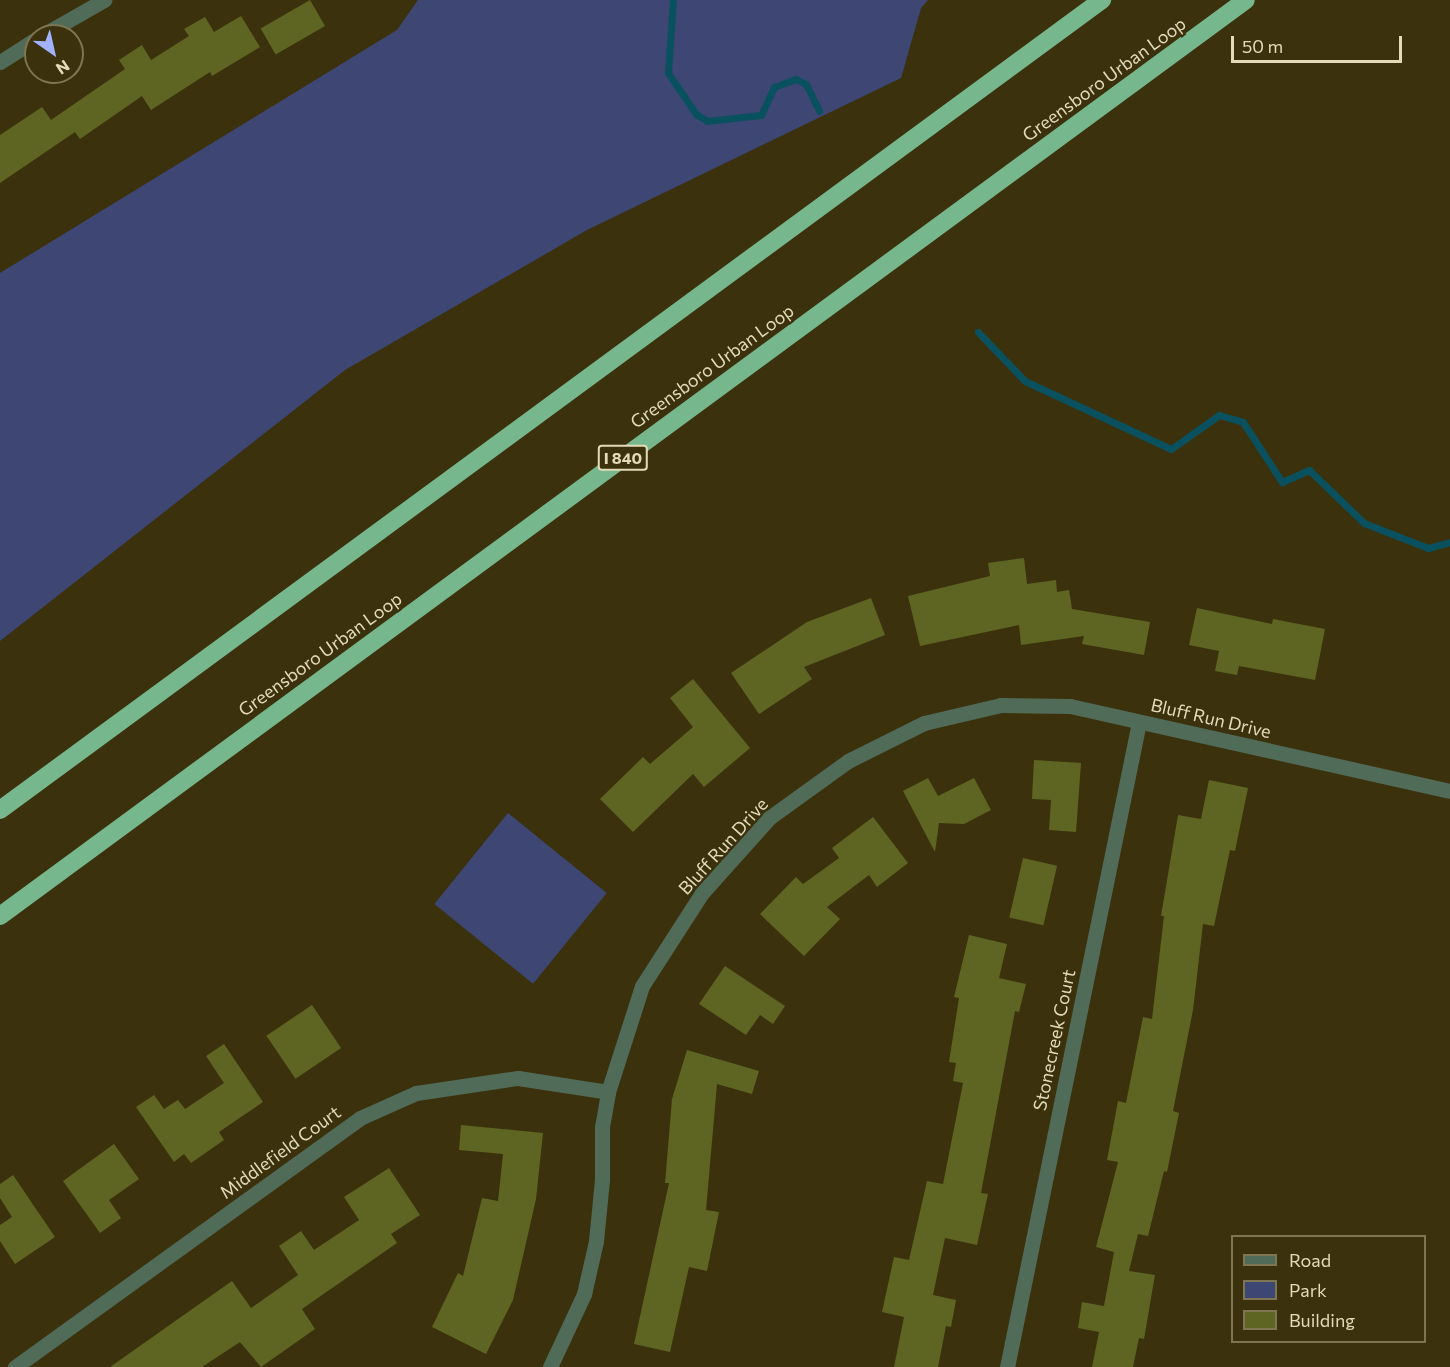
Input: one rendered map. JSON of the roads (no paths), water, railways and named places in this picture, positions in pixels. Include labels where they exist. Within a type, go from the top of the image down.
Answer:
[{"type":"highway","points":[[0,810],[1102,0]]},
{"type":"highway","name":"Greensboro Urban Loop","points":[[0,916],[1246,0]]},
{"type":"street","points":[[62,24],[104,0]]},
{"type":"street","points":[[0,62],[24,47]]},
{"type":"street","name":"Bluff Run Drive","points":[[550,1367],[584,1294],[596,1241],[602,1180],[602,1127],[608,1092],[642,986],[702,893],[770,818],[848,761],[924,723],[1001,705],[1070,706],[1450,791]]},
{"type":"street","name":"Stonecreek Court","points":[[1006,1367],[1139,722]]},
{"type":"street","name":"Middlefield Court","points":[[15,1367],[369,1114],[416,1092],[518,1078],[608,1092]]},
{"type":"waterway","points":[[673,0],[668,73],[696,114],[707,121],[761,115],[774,87],[796,79],[806,84],[819,111]]},
{"type":"waterway","points":[[978,332],[1025,381],[1171,449],[1219,415],[1243,422],[1282,482],[1309,470],[1364,523],[1428,548],[1450,542]]}]
